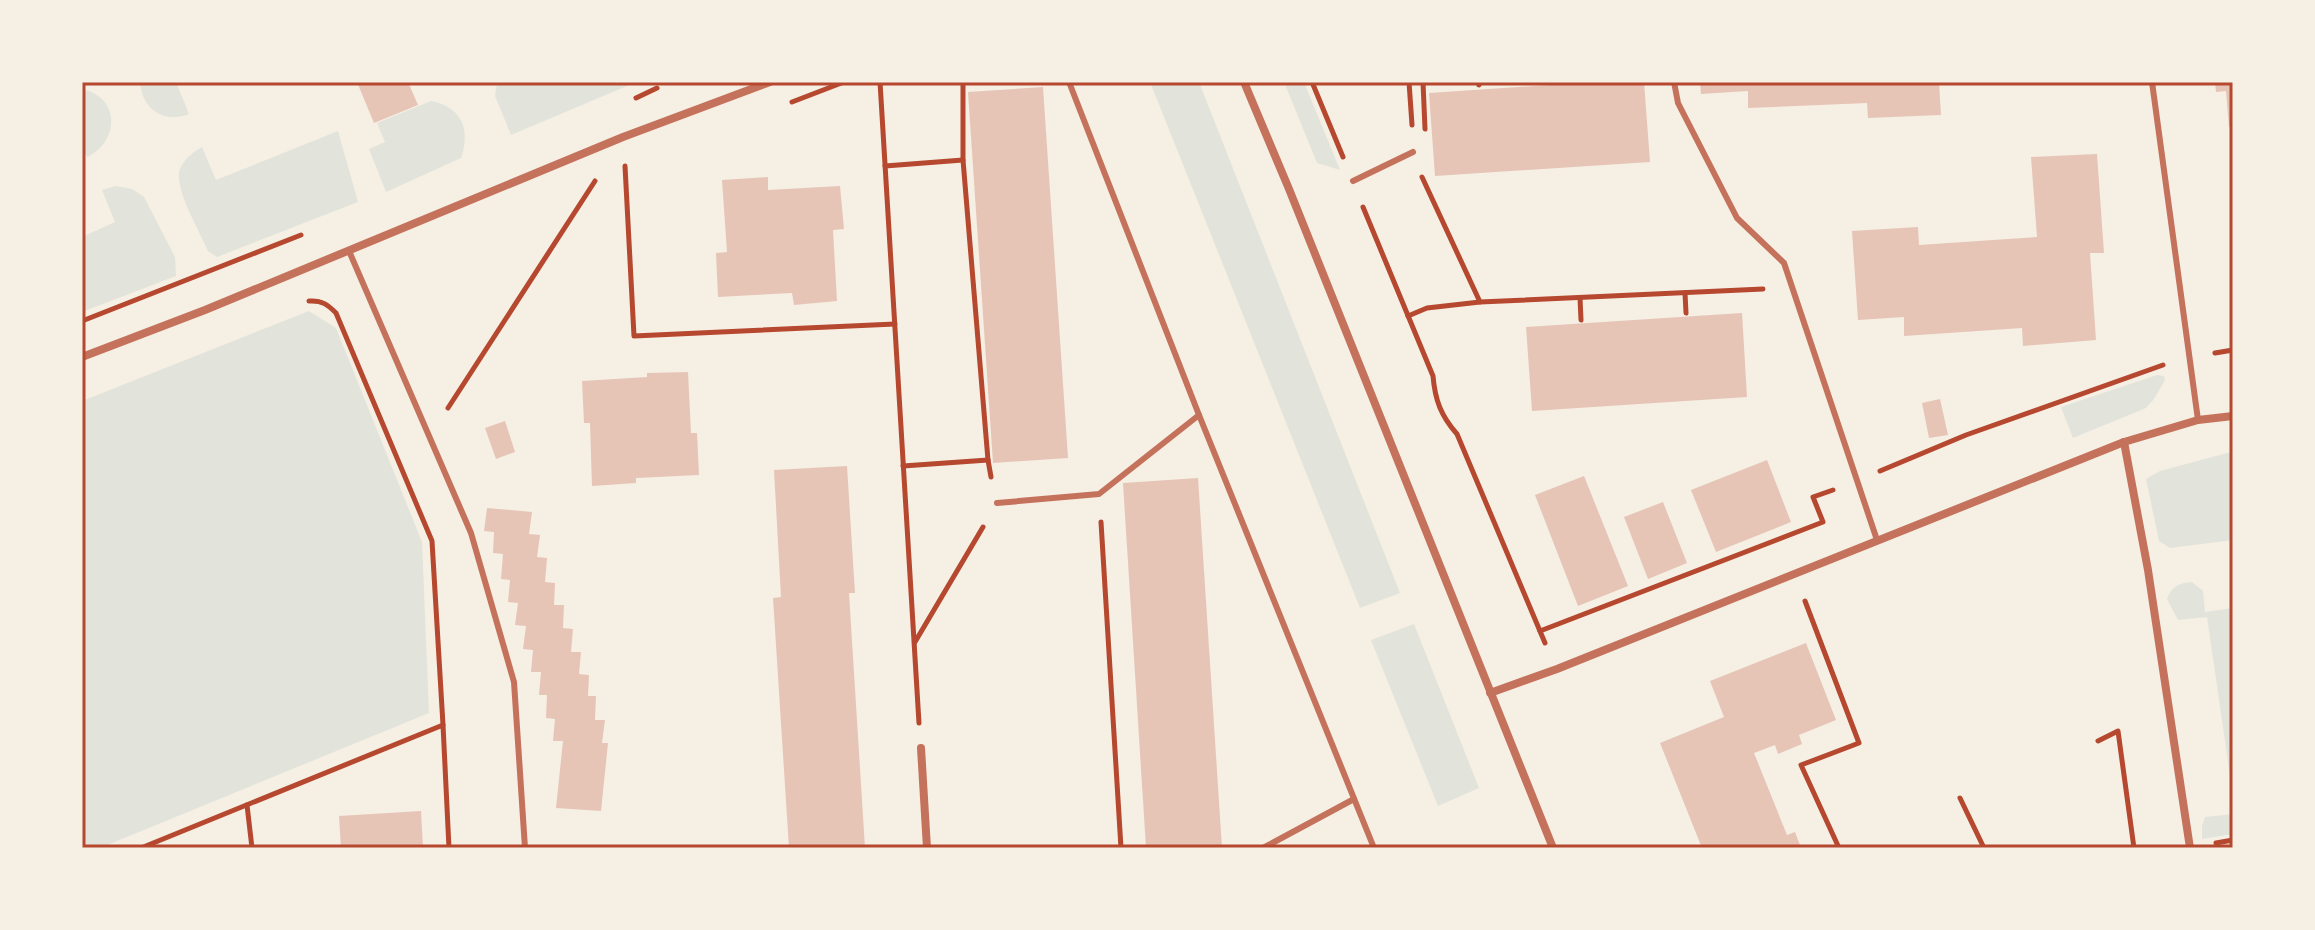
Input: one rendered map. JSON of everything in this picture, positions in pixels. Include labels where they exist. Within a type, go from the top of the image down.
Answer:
[{"type":"street","points":[[82,357],[349,251],[746,86],[770,82]]},
{"type":"street","points":[[1244,82],[1553,848]]},
{"type":"street","points":[[1490,693],[2124,442],[2198,420],[2233,416]]},
{"type":"street","points":[[2124,442],[2148,570],[2190,848]]},
{"type":"street","points":[[921,748],[927,848]]},
{"type":"lane","points":[[1069,82],[1199,415],[1374,848]]},
{"type":"lane","points":[[1674,82],[1678,103],[1737,218],[1784,263],[1877,540]]},
{"type":"lane","points":[[2152,82],[2198,420]]},
{"type":"lane","points":[[1353,181],[1413,152]]},
{"type":"lane","points":[[349,251],[471,533],[514,682],[525,848]]},
{"type":"lane","points":[[997,503],[1099,494],[1199,415]]},
{"type":"lane","points":[[1263,848],[1354,799]]},
{"type":"path","points":[[880,82],[921,748]]},
{"type":"path","points":[[914,643],[997,503],[988,460],[963,160],[963,82]]},
{"type":"path","points":[[1312,82],[1433,376],[1435,397],[1446,421],[1457,434],[1557,669]]},
{"type":"path","points":[[1409,82],[1413,152],[1480,302]]},
{"type":"path","points":[[1423,82],[1425,119]]},
{"type":"path","points":[[623,137],[634,336],[895,324]]},
{"type":"path","points":[[430,435],[623,137]]},
{"type":"path","points":[[885,166],[963,160]]},
{"type":"path","points":[[1408,316],[1427,308],[1480,302],[1791,288]]},
{"type":"path","points":[[1685,293],[1686,313]]},
{"type":"path","points":[[1580,298],[1581,320]]},
{"type":"path","points":[[304,301],[328,304],[336,313],[432,541],[449,848]]},
{"type":"path","points":[[1872,474],[1981,430],[2153,368],[2233,350]]},
{"type":"path","points":[[903,466],[988,460]]},
{"type":"path","points":[[1540,631],[1823,522],[1813,497],[1842,486]]},
{"type":"path","points":[[1099,494],[1121,848]]},
{"type":"path","points":[[1805,601],[1859,743],[1801,765],[1839,848]]},
{"type":"path","points":[[141,848],[443,725]]},
{"type":"path","points":[[2098,741],[2118,731],[2134,848]]},
{"type":"path","points":[[1960,798],[1984,848]]},
{"type":"path","points":[[247,805],[252,848]]},
{"type":"shaded area","points":[[140,82],[176,82],[189,114],[171,117],[156,112],[145,100]]},
{"type":"shaded area","points":[[497,82],[634,83],[511,135],[495,96]]},
{"type":"shaded area","points":[[1150,82],[1199,82],[1400,593],[1360,608]]},
{"type":"shaded area","points":[[1284,82],[1304,82],[1340,170],[1317,163]]},
{"type":"shaded area","points":[[82,89],[103,101],[111,120],[105,141],[87,157],[82,146]]},
{"type":"shaded area","points":[[431,101],[450,108],[461,121],[465,138],[461,158],[386,192],[369,149],[385,142],[377,123]]},
{"type":"shaded area","points":[[338,131],[358,202],[217,257],[208,251],[180,187],[180,169],[189,156],[202,147],[216,180]]},
{"type":"shaded area","points":[[116,186],[132,189],[144,197],[175,257],[176,276],[82,312],[82,237],[115,222],[102,190]]},
{"type":"shaded area","points":[[309,311],[336,328],[422,542],[429,713],[100,848],[82,848],[82,401]]},
{"type":"shaded area","points":[[2157,375],[2164,376],[2165,380],[2146,408],[2073,438],[2061,407]]},
{"type":"shaded area","points":[[2233,453],[2233,540],[2170,548],[2159,541],[2146,479],[2160,471]]},
{"type":"shaded area","points":[[2192,582],[2203,591],[2205,612],[2233,608],[2233,796],[2207,617],[2178,620],[2167,599],[2176,586]]},
{"type":"shaded area","points":[[1414,624],[1479,788],[1438,806],[1371,640]]},
{"type":"shaded area","points":[[2233,814],[2233,834],[2202,839],[2205,817]]},
{"type":"building","points":[[357,82],[408,82],[418,105],[374,123]]},
{"type":"building","points":[[1594,82],[1644,82],[1650,162],[1435,176],[1429,93]]},
{"type":"building","points":[[1700,82],[1939,82],[1941,115],[1868,118],[1867,103],[1748,108],[1748,91],[1701,94]]},
{"type":"building","points":[[2215,82],[2233,82],[2233,126],[2229,127],[2226,91],[2216,92]]},
{"type":"building","points":[[1043,87],[1068,458],[993,463],[968,92]]},
{"type":"building","points":[[2097,154],[2104,253],[2090,253],[2096,340],[2023,346],[2022,328],[1904,336],[1904,317],[1858,320],[1852,231],[1918,227],[1919,245],[2037,237],[2031,157]]},
{"type":"building","points":[[768,177],[768,190],[840,186],[844,229],[833,230],[837,301],[794,305],[792,293],[718,297],[716,253],[727,252],[722,180]]},
{"type":"building","points":[[1742,313],[1747,397],[1532,411],[1526,327]]},
{"type":"building","points":[[688,372],[691,433],[697,433],[699,475],[636,478],[636,483],[592,486],[590,423],[584,423],[582,381],[647,377],[647,373]]},
{"type":"building","points":[[1940,399],[1948,435],[1929,438],[1922,403]]},
{"type":"building","points":[[505,421],[515,452],[496,459],[485,428]]},
{"type":"building","points":[[1767,460],[1791,522],[1716,552],[1691,490]]},
{"type":"building","points":[[847,466],[855,593],[849,593],[865,848],[789,848],[773,598],[781,597],[774,470]]},
{"type":"building","points":[[1584,476],[1628,586],[1578,606],[1535,495]]},
{"type":"building","points":[[1198,478],[1222,848],[1146,848],[1123,483]]},
{"type":"building","points":[[1663,502],[1687,563],[1648,579],[1624,517]]},
{"type":"building","points":[[487,508],[532,512],[529,534],[540,535],[537,557],[547,558],[545,582],[555,583],[554,605],[564,605],[563,628],[573,629],[571,652],[581,652],[579,674],[589,675],[588,696],[596,696],[595,720],[605,720],[602,743],[608,743],[601,811],[556,808],[563,741],[553,741],[555,719],[546,718],[547,695],[539,695],[541,672],[531,672],[533,650],[523,649],[526,626],[515,625],[518,603],[508,602],[510,580],[501,579],[503,554],[493,553],[494,532],[484,531]]},
{"type":"building","points":[[1806,643],[1836,720],[1799,735],[1802,744],[1778,754],[1775,745],[1754,753],[1787,835],[1795,832],[1801,848],[1702,848],[1660,743],[1724,717],[1710,681]]},
{"type":"building","points":[[421,811],[423,848],[341,848],[339,816]]}]
